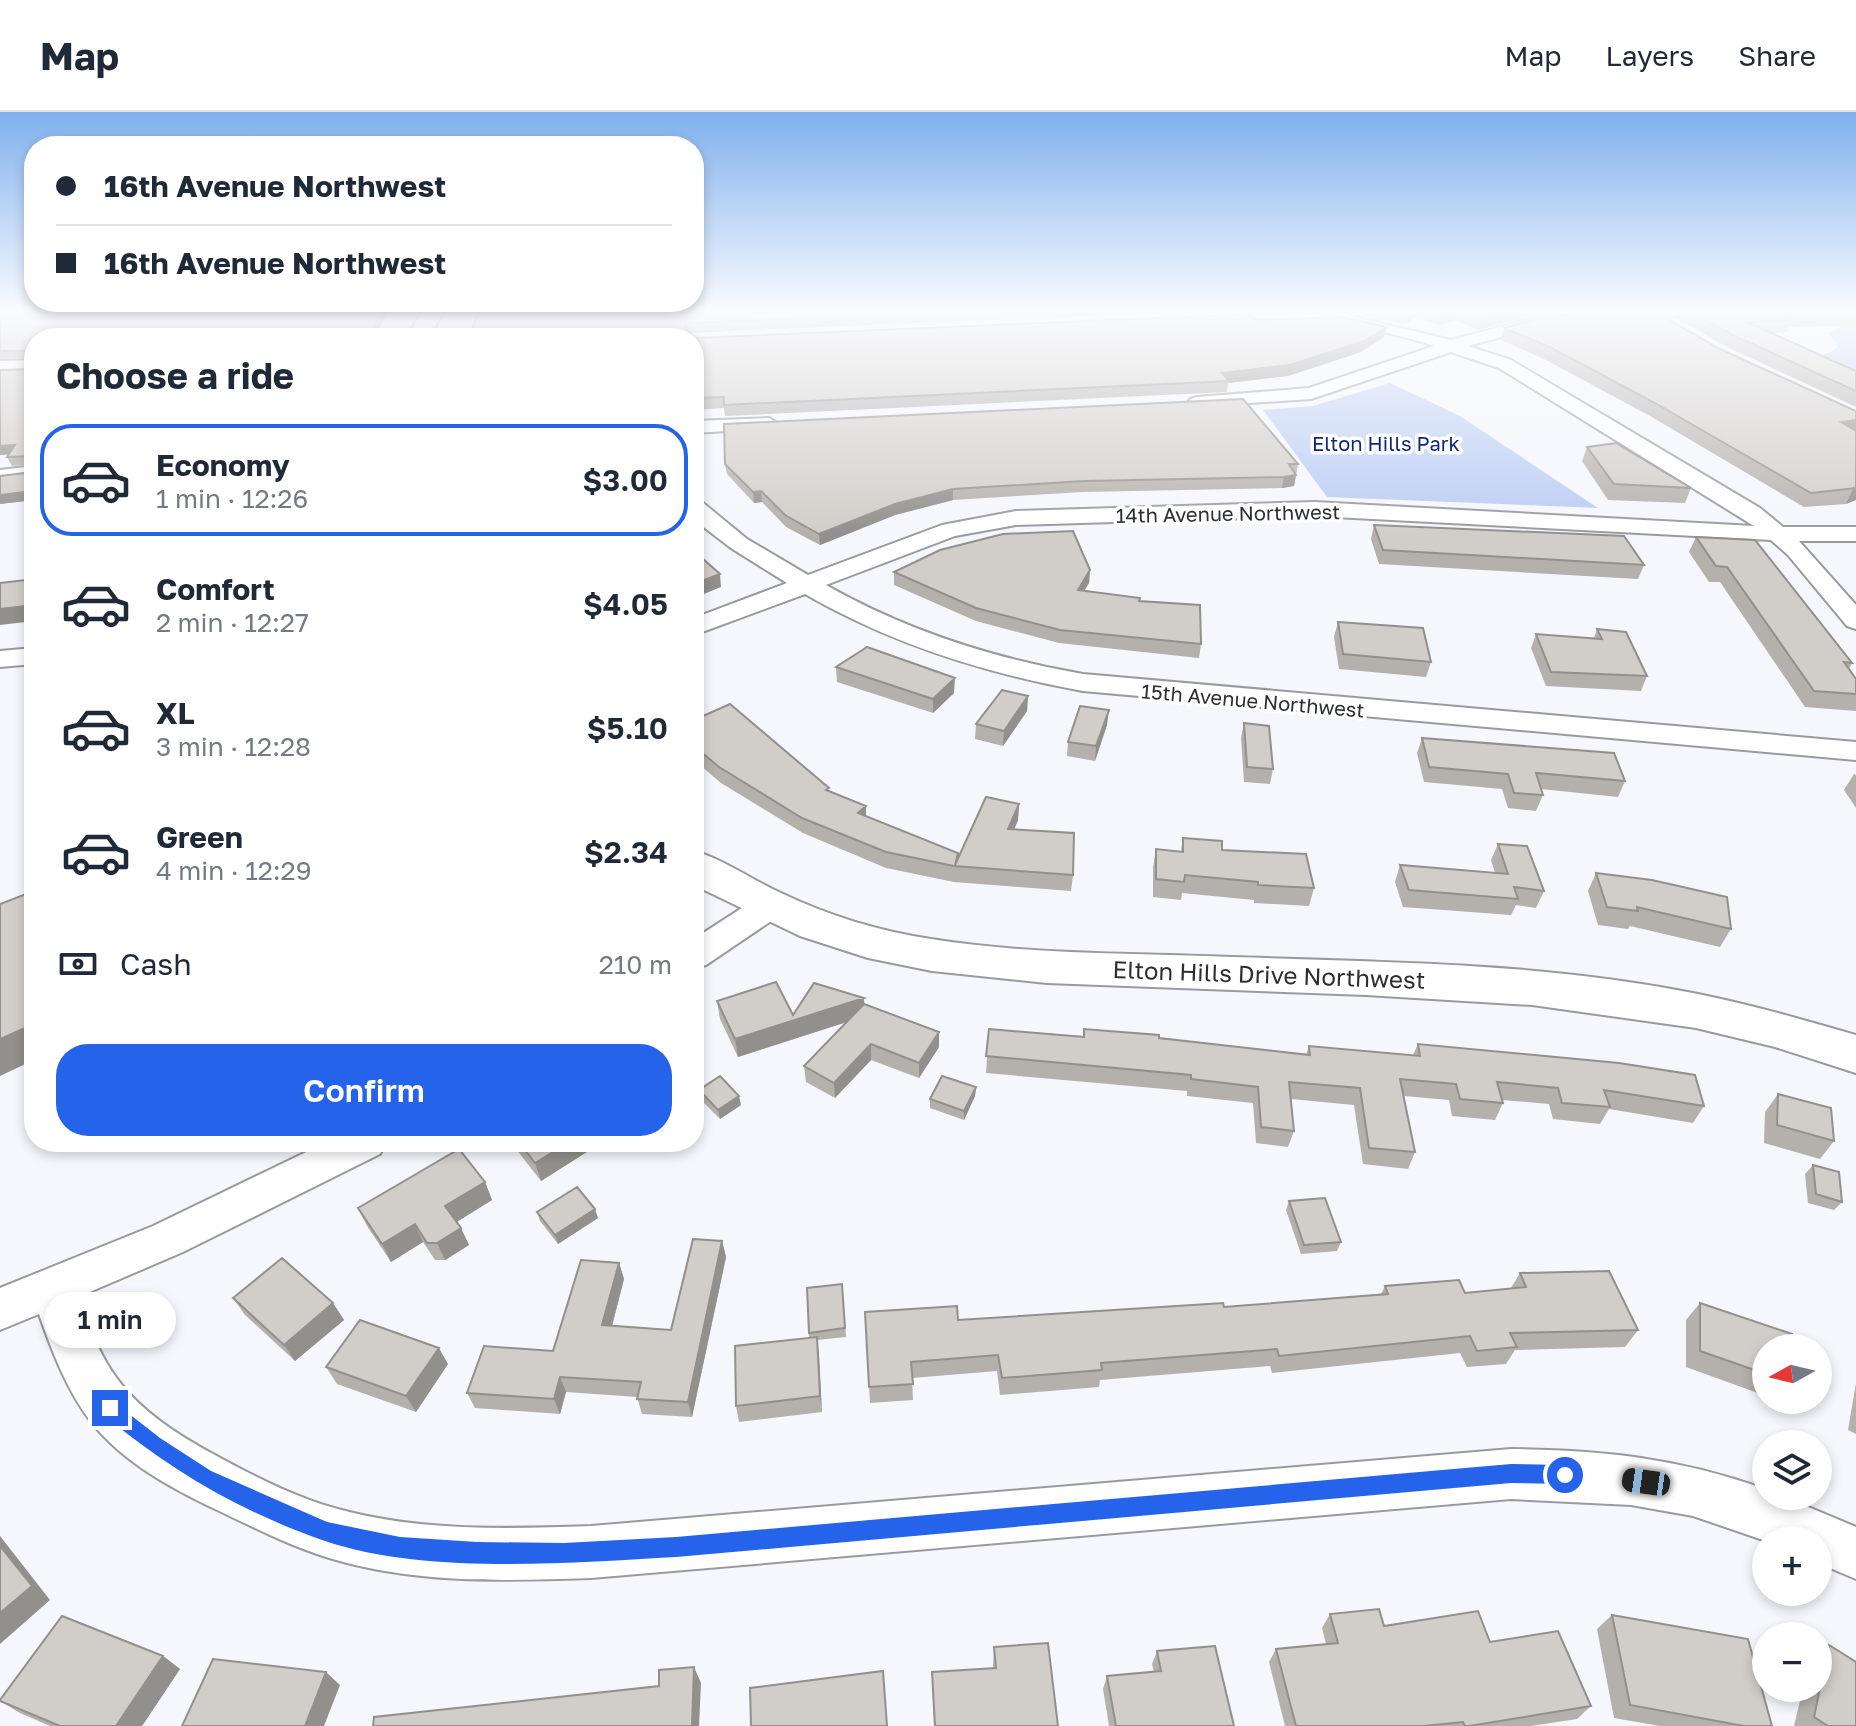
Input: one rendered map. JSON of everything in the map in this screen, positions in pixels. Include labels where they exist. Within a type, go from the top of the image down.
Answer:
[{"type":"main road","name":"Elton Hills Drive Northwest","points":[[704,870],[771,905],[827,929],[891,948],[945,958],[1083,967],[1448,982],[1587,993],[1722,1018],[1856,1054]]},
{"type":"street","points":[[1177,404],[1264,399],[1311,393],[1337,384]]},
{"type":"street","points":[[1542,384],[1729,497],[1780,534],[1856,621]]},
{"type":"street","points":[[704,427],[788,423]]},
{"type":"street","points":[[0,476],[24,473]]},
{"type":"street","name":"14th Avenue Northwest","points":[[704,623],[950,530],[1016,518],[1315,509],[1780,534],[1856,534]]},
{"type":"street","name":"15th Avenue Northwest","points":[[704,516],[725,535],[856,614],[938,649],[1002,668],[1069,681],[1856,751]]},
{"type":"street","points":[[0,659],[24,657]]},
{"type":"street","points":[[704,949],[771,905]]},
{"type":"street","points":[[0,1309],[168,1239],[346,1152]]},
{"type":"street","points":[[52,1288],[78,1356],[110,1408],[153,1445],[204,1478],[327,1532],[400,1547],[564,1553],[676,1547],[1511,1474],[1592,1475],[1673,1486],[1757,1514],[1856,1553]]},
{"type":"green space","name":"Elton Hills Park","points":[[1393,384],[1460,416],[1598,508],[1327,497],[1263,410],[1313,406]]},
{"type":"building","points":[[0,384],[24,384],[24,456],[7,457],[15,445],[0,446]]},
{"type":"building","points":[[704,384],[1159,384],[724,405],[724,397],[704,398]]},
{"type":"building","points":[[1620,384],[1797,384],[1856,411],[1856,420],[1841,422],[1856,431],[1856,488],[1811,493]]},
{"type":"building","points":[[1841,384],[1856,384],[1856,391]]},
{"type":"building","points":[[1243,399],[1298,464],[1289,464],[1296,475],[1084,481],[953,489],[895,504],[819,534],[785,515],[761,491],[753,492],[725,464],[724,424]]},
{"type":"building","points":[[1616,443],[1691,488],[1614,484],[1587,447]]},
{"type":"building","points":[[24,473],[24,492],[0,495],[0,476]]},
{"type":"building","points":[[1374,525],[1624,536],[1644,565],[1383,550]]},
{"type":"building","points":[[1073,531],[1090,570],[1078,590],[1140,598],[1139,601],[1200,605],[1201,644],[1060,630],[976,608],[894,572],[940,550],[1003,534]]},
{"type":"building","points":[[1696,537],[1755,540],[1852,663],[1844,662],[1856,679],[1856,694],[1814,691],[1727,567],[1716,566]]},
{"type":"building","points":[[704,560],[720,574],[704,580]]},
{"type":"building","points":[[24,580],[24,606],[0,609],[0,583]]},
{"type":"building","points":[[1338,622],[1423,628],[1431,662],[1343,654]]},
{"type":"building","points":[[1597,629],[1626,632],[1647,676],[1551,672],[1536,634],[1602,639]]},
{"type":"building","points":[[867,647],[955,678],[933,699],[836,667]]},
{"type":"building","points":[[1002,690],[1028,696],[1004,731],[976,724]]},
{"type":"building","points":[[730,704],[829,788],[826,790],[866,806],[858,813],[958,853],[955,865],[986,797],[1019,804],[1008,829],[1074,833],[1073,875],[954,866],[886,852],[802,818],[719,767],[704,754],[704,716]]},
{"type":"building","points":[[1080,706],[1109,710],[1096,746],[1068,742]]},
{"type":"building","points":[[1244,723],[1269,726],[1273,769],[1247,767]]},
{"type":"building","points":[[1422,738],[1614,753],[1625,781],[1536,773],[1543,795],[1514,793],[1508,774],[1429,767]]},
{"type":"building","points":[[1183,838],[1222,841],[1222,850],[1306,854],[1314,888],[1258,885],[1258,882],[1185,875],[1184,882],[1156,879],[1156,849],[1183,852]]},
{"type":"building","points":[[1498,844],[1527,846],[1544,891],[1514,887],[1518,899],[1409,890],[1400,865],[1508,874]]},
{"type":"building","points":[[1596,873],[1652,880],[1727,897],[1731,929],[1637,907],[1638,911],[1607,907]]},
{"type":"building","points":[[24,895],[24,1028],[0,1039],[0,904]]},
{"type":"building","points":[[776,982],[793,1015],[814,983],[864,998],[735,1039],[717,1001]]},
{"type":"building","points":[[864,1004],[939,1032],[919,1063],[871,1044],[834,1083],[804,1066]]},
{"type":"building","points":[[989,1029],[1084,1037],[1084,1029],[1159,1035],[1159,1038],[1310,1055],[1309,1046],[1420,1056],[1418,1044],[1619,1063],[1695,1075],[1704,1106],[1604,1090],[1610,1107],[1562,1103],[1558,1088],[1497,1082],[1503,1103],[1460,1099],[1456,1084],[1400,1079],[1415,1152],[1369,1148],[1360,1088],[1289,1082],[1294,1131],[1261,1127],[1258,1087],[1191,1079],[1191,1075],[986,1056]]},
{"type":"building","points":[[720,1076],[739,1096],[718,1110],[704,1095],[704,1087]]},
{"type":"building","points":[[942,1076],[976,1087],[964,1111],[930,1099]]},
{"type":"building","points":[[1778,1094],[1831,1108],[1834,1141],[1777,1125]]},
{"type":"building","points":[[454,1152],[461,1152],[485,1182],[445,1206],[461,1228],[437,1243],[427,1243],[415,1224],[382,1244],[358,1208]]},
{"type":"building","points":[[527,1152],[553,1152],[535,1163]]},
{"type":"building","points":[[1813,1165],[1839,1172],[1842,1202],[1816,1194]]},
{"type":"building","points":[[577,1187],[595,1209],[555,1235],[537,1212]]},
{"type":"building","points":[[1325,1198],[1341,1242],[1304,1245],[1289,1201]]},
{"type":"building","points":[[693,1239],[722,1241],[688,1402],[637,1399],[641,1382],[560,1377],[554,1399],[467,1393],[484,1346],[553,1351],[581,1260],[619,1263],[602,1325],[671,1330]]},
{"type":"building","points":[[282,1258],[333,1303],[284,1345],[233,1298]]},
{"type":"building","points":[[1609,1271],[1638,1330],[1510,1333],[1517,1347],[1477,1351],[1470,1336],[1279,1356],[1277,1349],[1101,1363],[1102,1370],[1002,1378],[998,1355],[911,1362],[913,1384],[869,1387],[865,1312],[957,1306],[958,1320],[1223,1303],[1224,1307],[1388,1294],[1385,1286],[1459,1280],[1465,1293],[1526,1287],[1520,1273]]},
{"type":"building","points":[[842,1284],[845,1328],[809,1333],[807,1288]]},
{"type":"building","points":[[1700,1303],[1792,1334],[1752,1334],[1752,1369],[1700,1351]]},
{"type":"building","points":[[360,1320],[439,1348],[406,1396],[326,1367]]},
{"type":"building","points":[[817,1337],[820,1396],[736,1406],[735,1346]]},
{"type":"building","points":[[0,1546],[32,1586],[0,1613]]},
{"type":"building","points":[[1379,1609],[1384,1626],[1478,1611],[1490,1642],[1558,1631],[1591,1706],[1469,1726],[1463,1722],[1423,1726],[1296,1726],[1276,1649],[1338,1643],[1330,1614]]},
{"type":"building","points":[[1612,1615],[1748,1639],[1752,1654],[1752,1702],[1765,1702],[1772,1726],[1744,1726],[1630,1705]]},
{"type":"building","points":[[62,1616],[163,1656],[116,1726],[60,1726],[0,1701]]},
{"type":"building","points":[[1048,1643],[1058,1726],[935,1726],[932,1672],[996,1668],[994,1647]]},
{"type":"building","points":[[1215,1646],[1234,1726],[1116,1726],[1107,1676],[1161,1671],[1157,1651]]},
{"type":"building","points":[[1832,1647],[1856,1662],[1856,1726],[1828,1726],[1814,1717],[1817,1702],[1832,1702]]},
{"type":"building","points":[[213,1659],[326,1672],[305,1726],[182,1726]]},
{"type":"building","points":[[694,1667],[692,1726],[373,1726],[374,1717],[659,1686],[659,1670]]},
{"type":"building","points":[[883,1671],[887,1726],[751,1726],[750,1688]]},
{"type":"route","points":[[110,1408],[153,1445],[204,1478],[327,1532],[400,1547],[477,1552],[564,1553],[676,1547],[1511,1474],[1565,1475]]}]
